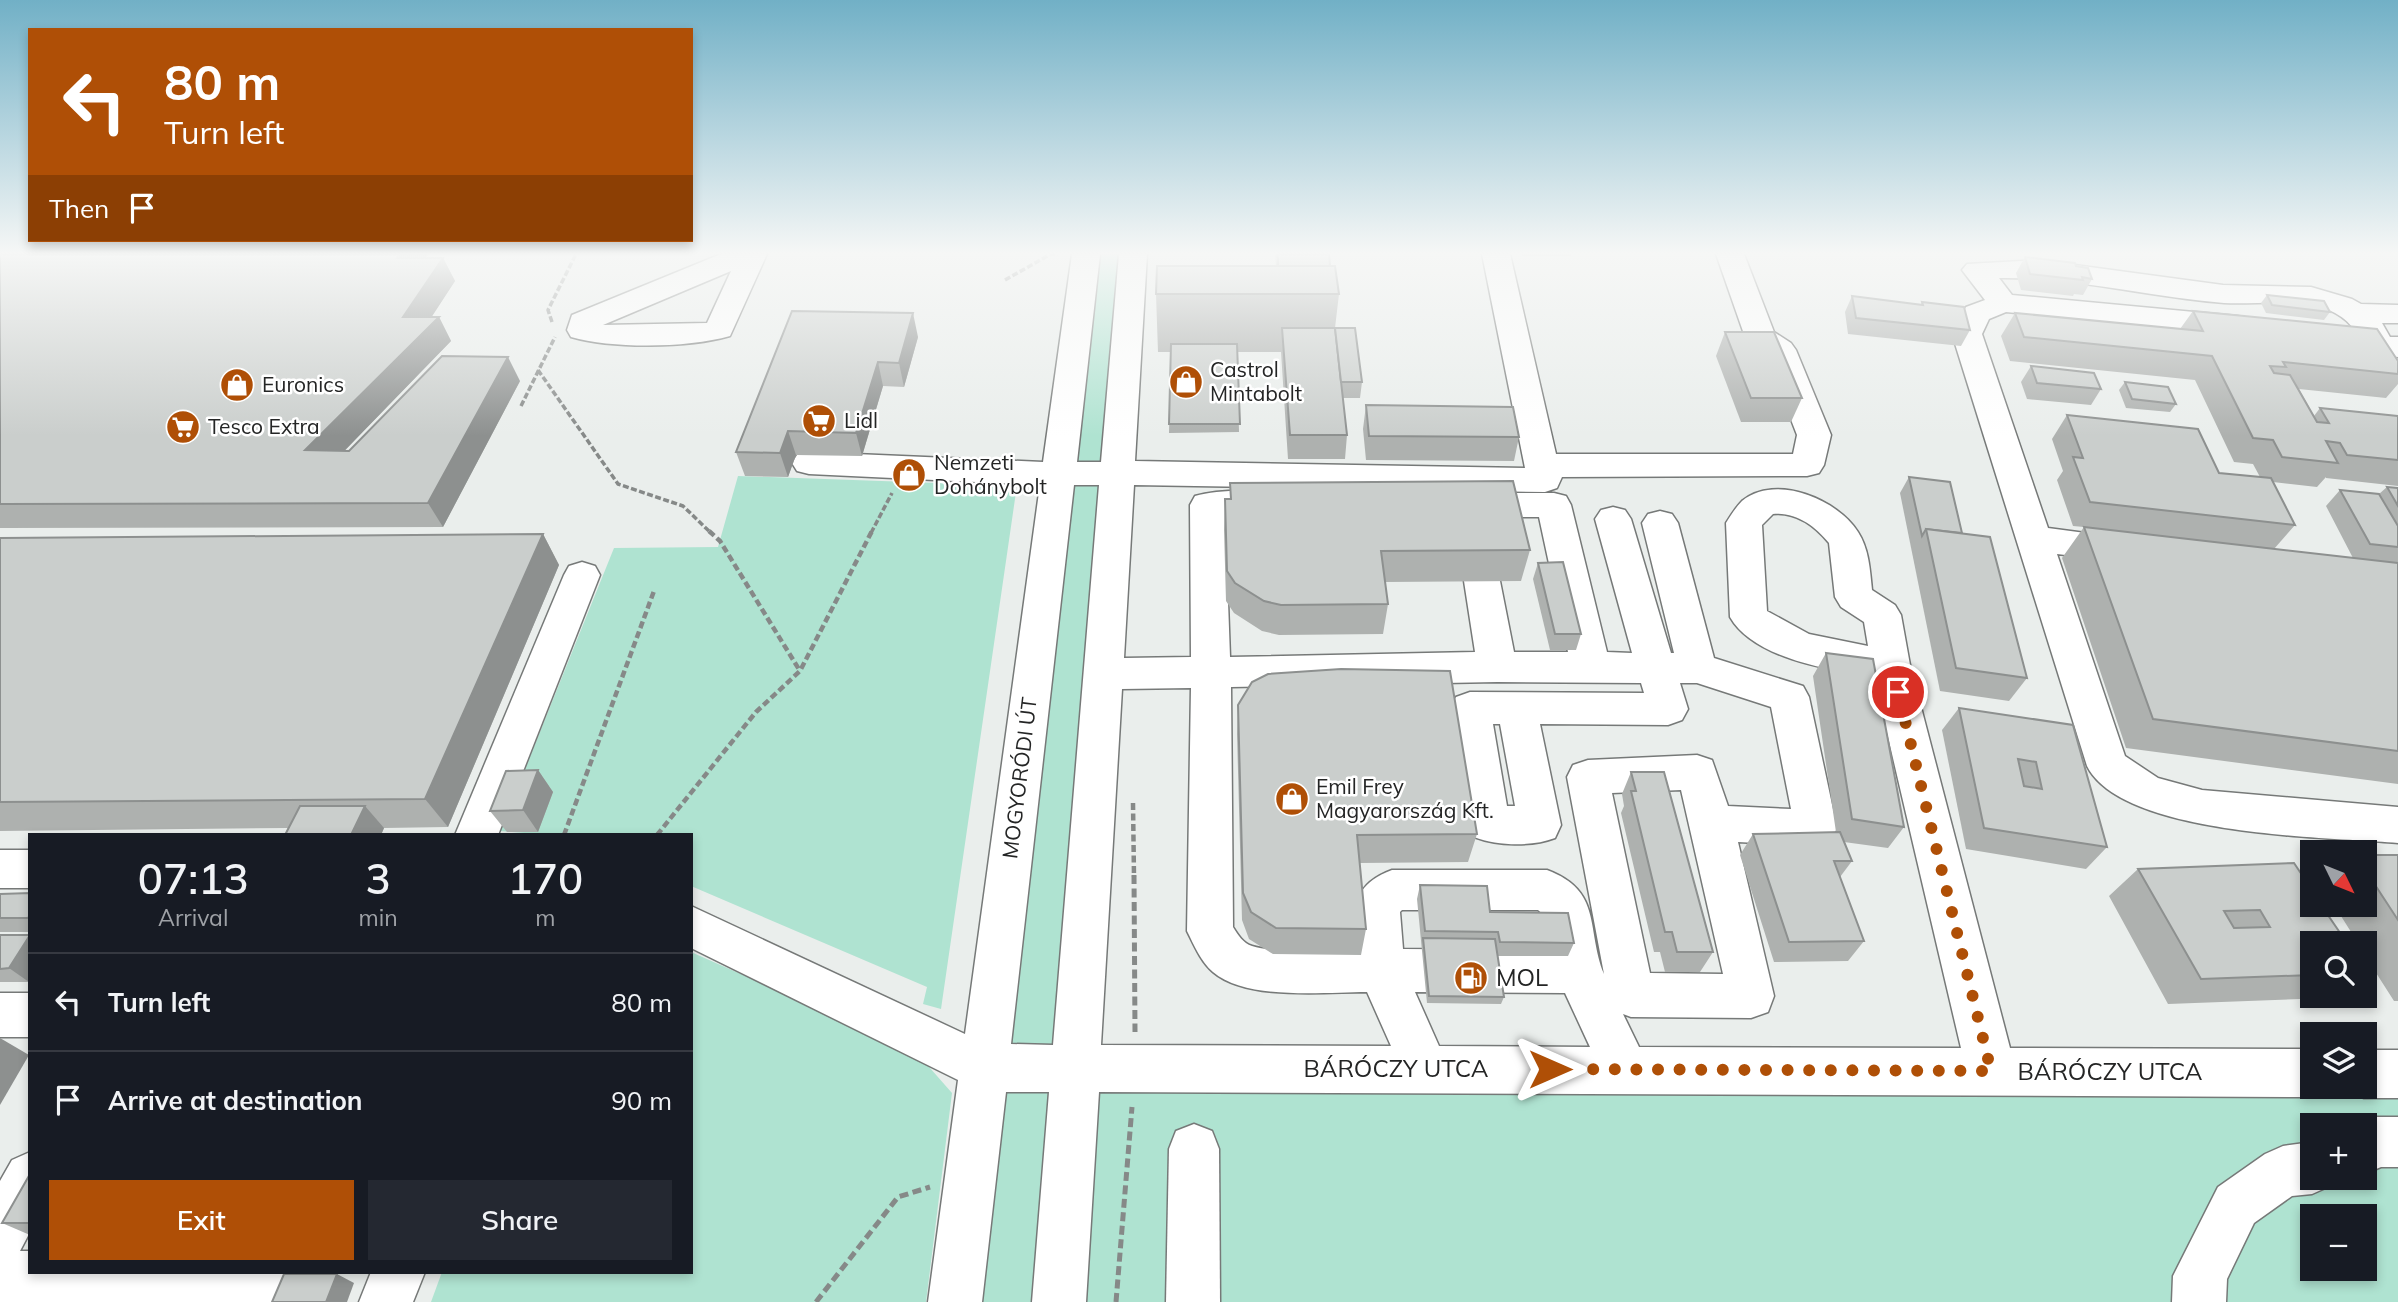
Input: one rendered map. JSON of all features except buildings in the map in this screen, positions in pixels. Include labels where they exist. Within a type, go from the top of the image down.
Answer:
[{"type":"street","points":[[600,315],[583,322],[582,330],[596,334],[702,334],[719,329],[725,315]]},
{"type":"street","name":"MOGYORÓDI ÚT","points":[[955,1302],[1078,315]]},
{"type":"street","points":[[1059,1302],[1129,315]]},
{"type":"street","points":[[809,463],[902,470],[1058,475],[1545,480],[1509,315]]},
{"type":"street","points":[[1542,466],[1807,465],[1814,435],[1780,350],[1760,337],[1752,315]]},
{"type":"street","points":[[1976,315],[1967,334],[2109,766],[2146,792],[2202,808],[2398,825]]},
{"type":"street","points":[[2130,315],[2274,328]]},
{"type":"street","points":[[2359,315],[2365,318],[2392,355]]},
{"type":"street","points":[[2315,332],[2356,336],[2392,355]]},
{"type":"street","points":[[1891,665],[1804,649],[1767,634],[1749,617],[1744,523],[1757,507],[1775,501],[1796,503],[1828,520],[1846,540],[1854,597],[1882,615],[1891,665],[1991,1071]]},
{"type":"street","points":[[1579,972],[1267,970],[1242,967],[1223,954],[1210,931],[1211,671],[1207,505],[1555,505],[1591,667]]},
{"type":"street","points":[[1517,708],[1668,709],[1613,519]]},
{"type":"street","points":[[1660,523],[1697,667]]},
{"type":"street","points":[[2034,539],[2155,553]]},
{"type":"street","points":[[477,833],[582,575]]},
{"type":"street","points":[[1482,581],[1497,667]]},
{"type":"street","points":[[1103,674],[1497,667],[1697,667],[1789,696],[1816,828],[1712,823]]},
{"type":"street","points":[[1697,772],[1712,823],[1752,996],[1631,995],[1588,777],[1697,772]]},
{"type":"street","points":[[0,869],[28,869]]},
{"type":"street","points":[[1425,1069],[1382,972],[1377,905],[1392,890],[1547,890],[1568,909],[1579,972],[1625,1070]]},
{"type":"street","points":[[693,927],[984,1068]]},
{"type":"street","points":[[0,1015],[28,1015]]},
{"type":"street","name":"BÁRÓCZY UTCA","points":[[984,1068],[2300,1073]]},
{"type":"street","points":[[2377,1074],[2398,1074]]},
{"type":"street","points":[[2377,1142],[2398,1142]]},
{"type":"street","points":[[1193,1302],[1194,1149]]},
{"type":"street","points":[[2199,1302],[2200,1276],[2236,1205],[2283,1172],[2300,1170]]},
{"type":"street","points":[[0,1234],[28,1182]]},
{"type":"street","points":[[0,1278],[279,1279],[285,1274]]},
{"type":"street","points":[[386,1302],[397,1274]]},
{"type":"path","points":[[521,406],[557,333],[550,315]]},
{"type":"path","points":[[538,370],[618,484],[683,506],[720,541],[800,671]]},
{"type":"path","points":[[659,833],[756,712],[800,671],[902,470]]},
{"type":"path","points":[[565,833],[654,591]]},
{"type":"path","points":[[1116,1302],[1135,1068],[1133,796]]},
{"type":"path","points":[[816,1302],[898,1197],[971,1175]]},
{"type":"green space","points":[[1078,315],[1129,315],[1076,1068],[2300,1087],[2300,1099],[2377,1099],[2377,1082],[2398,1074],[2398,1302],[955,1302]]},
{"type":"green space","points":[[738,476],[994,485],[1016,492],[941,1009],[923,1004],[927,987],[693,887],[693,833],[500,831],[614,548],[718,547]]},
{"type":"green space","points":[[693,953],[915,1051],[952,1093],[926,1302],[431,1302],[441,1274],[693,1274]]},
{"type":"place","name":"Castrol Mintabolt","points":[[1186,382]]},
{"type":"place","name":"Euronics","points":[[237,385]]},
{"type":"place","name":"Lidl","points":[[819,421]]},
{"type":"place","name":"Tesco Extra","points":[[183,427]]},
{"type":"place","name":"Nemzeti Dohánybolt","points":[[909,475]]},
{"type":"place","name":"Emil Frey Magyarország Kft.","points":[[1292,799]]},
{"type":"place","name":"MOL","points":[[1471,978]]},
{"type":"route","points":[[1550,1069],[1991,1071],[1898,692]]}]
